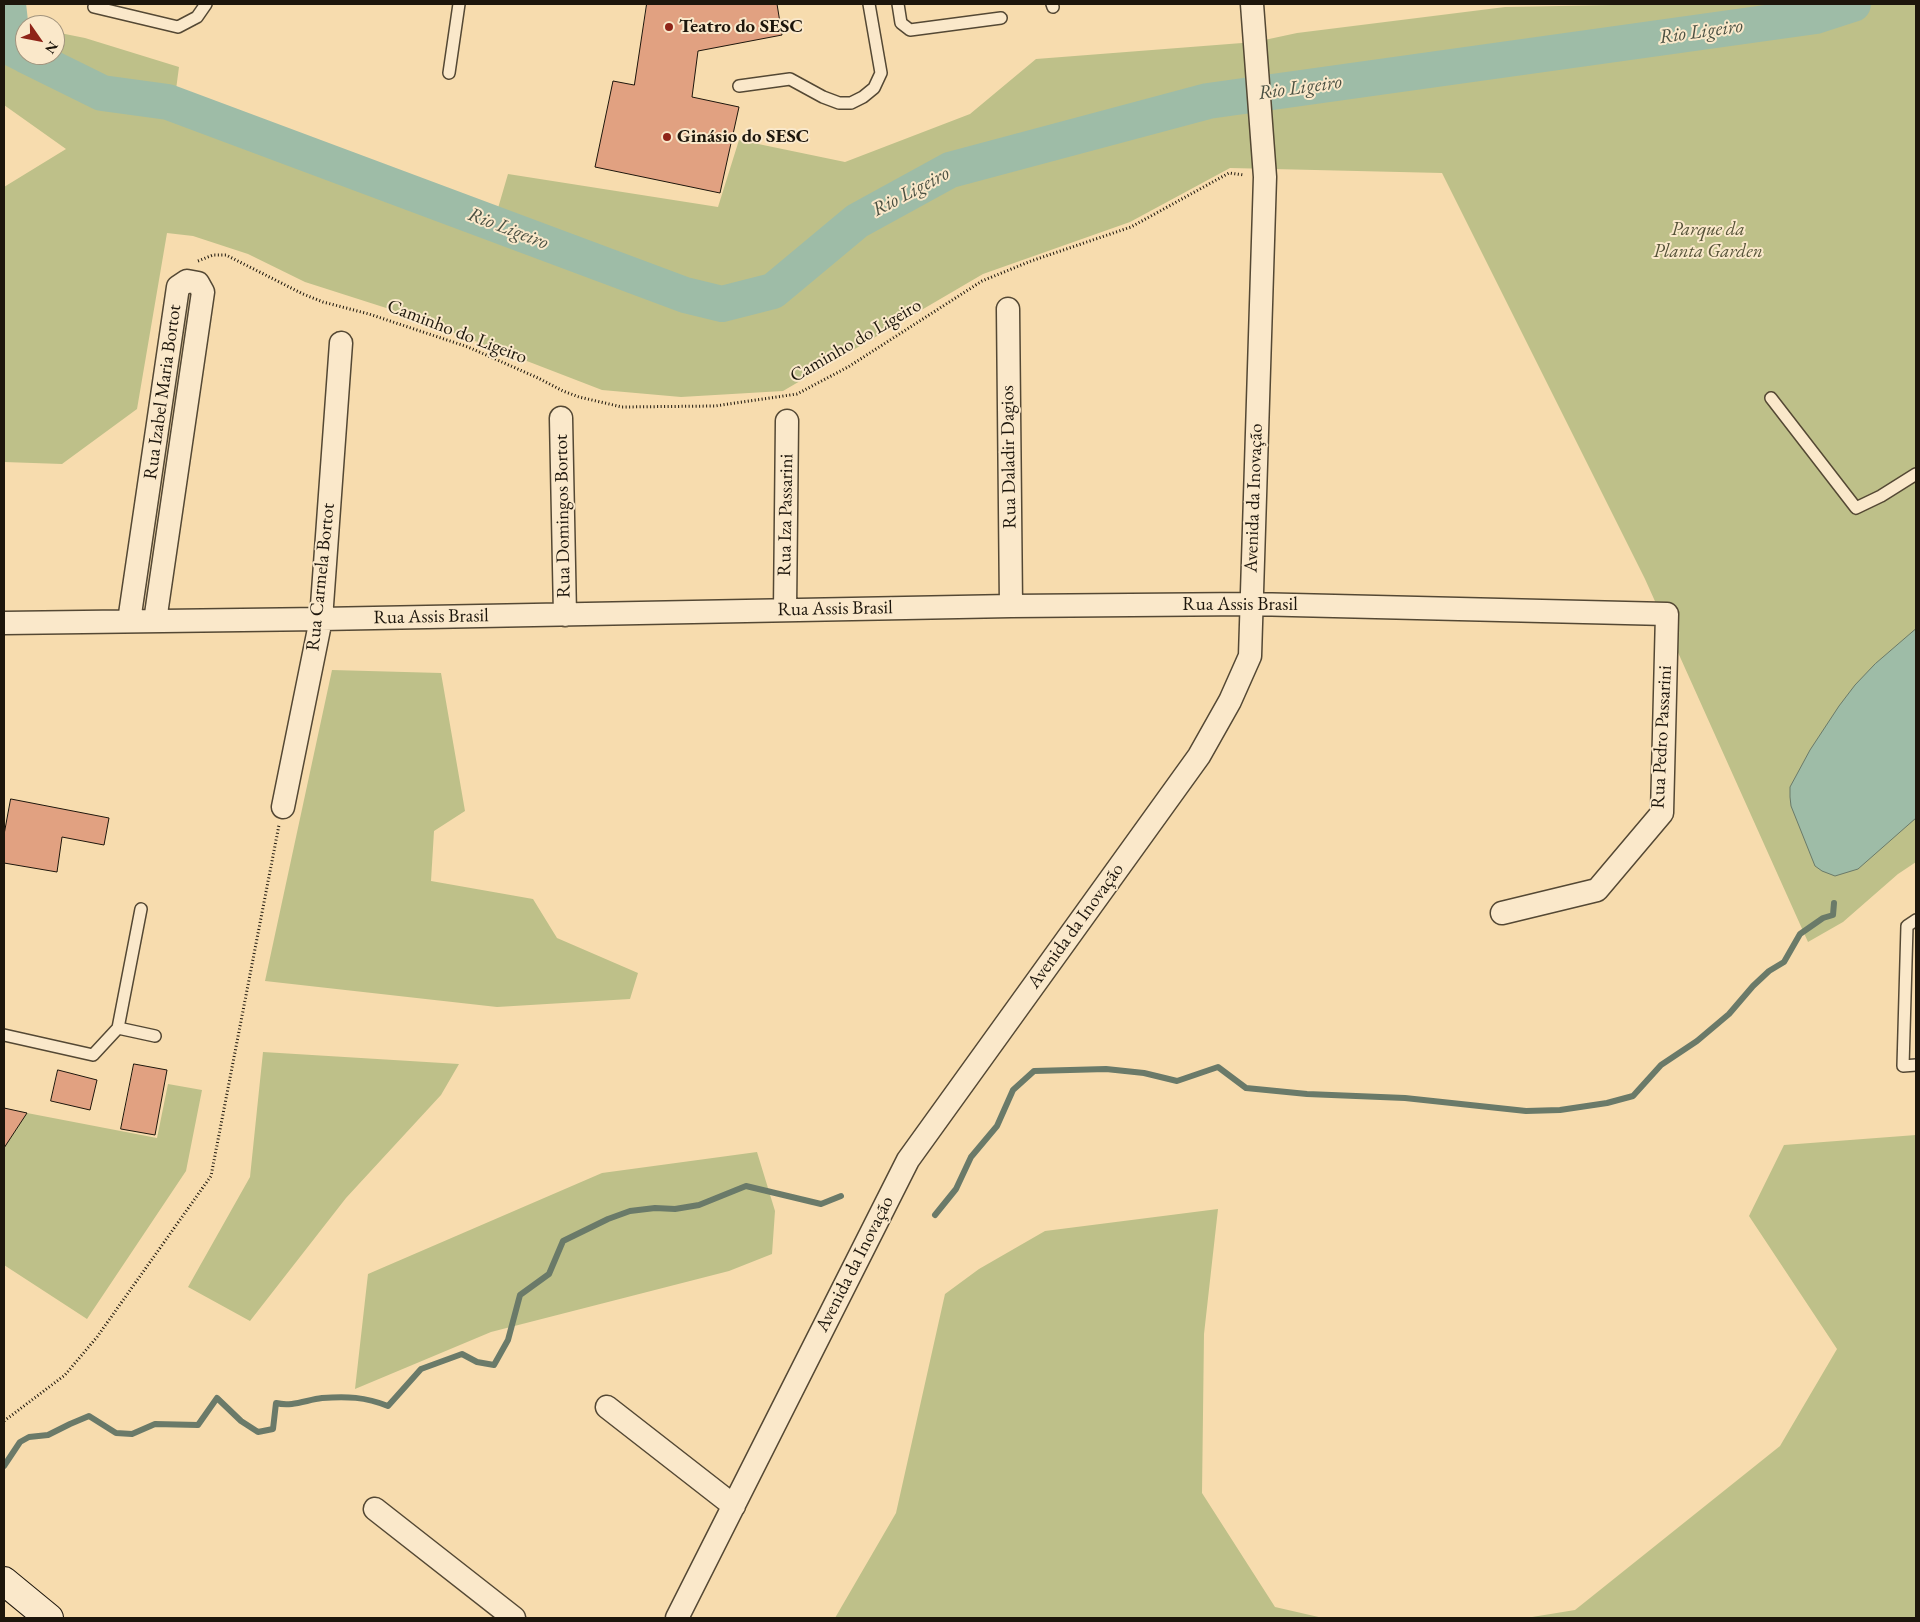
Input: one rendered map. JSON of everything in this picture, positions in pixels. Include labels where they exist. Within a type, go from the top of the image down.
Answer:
[{"type":"main road","points":[[4,1581],[49,1618]]},
{"type":"street","name":"Avenida da Inovação","points":[[677,1618],[908,1160],[1199,756],[1230,701],[1250,656],[1265,177],[1252,10]]},
{"type":"street","name":"Rua Izabel Maria Bortot","points":[[129,621],[178,287],[187,281],[198,283],[203,292],[155,621]]},
{"type":"street","name":"Rua Daladir Dagios","points":[[1008,309],[1011,606]]},
{"type":"street","name":"Rua Carmela Bortot","points":[[283,807],[321,619],[341,343]]},
{"type":"street","name":"Rua Domingos Bortot","points":[[561,418],[565,615]]},
{"type":"street","name":"Rua Iza Passarini","points":[[785,610],[787,420]]},
{"type":"street","name":"Rua Assis Brasil","points":[[4,623],[1011,606],[1251,604],[1667,614]]},
{"type":"street","name":"Rua Pedro Passarini","points":[[1502,913],[1597,890],[1662,813],[1667,614]]},
{"type":"street","points":[[607,1407],[734,1506]]},
{"type":"street","points":[[375,1509],[514,1618]]},
{"type":"lane","points":[[94,7],[178,27],[197,17],[206,4]]},
{"type":"lane","points":[[450,73],[459,4]]},
{"type":"lane","points":[[739,86],[790,79],[823,97],[840,103],[851,103],[863,97],[874,88],[881,73],[869,4]]},
{"type":"lane","points":[[898,4],[901,23],[910,30],[1002,18]]},
{"type":"lane","points":[[1771,398],[1856,508],[1896,488],[1916,474]]},
{"type":"lane","points":[[4,1035],[93,1055],[118,1028],[141,909]]},
{"type":"lane","points":[[1916,920],[1907,926],[1903,1066],[1916,1065]]},
{"type":"lane","points":[[118,1028],[155,1036]]},
{"type":"path","name":"Caminho do Ligeiro","points":[[178,287],[178,271],[213,255],[226,255],[303,294],[323,302],[369,314],[468,347],[538,378],[563,392],[579,397],[622,407],[715,406],[797,394],[848,366],[982,281],[1031,261],[1131,227],[1229,174],[1265,177]]},
{"type":"path","points":[[4,1421],[65,1375],[92,1343],[211,1176],[283,807]]},
{"type":"green space","name":"Parque da Planta Garden","points":[[1668,4],[1916,4],[1916,862],[1898,874],[1843,922],[1808,942],[1645,579],[1442,173],[1230,168],[1130,222],[983,274],[783,391],[681,397],[602,390],[405,314],[305,282],[248,254],[193,236],[167,233],[137,409],[62,464],[4,462],[4,187],[66,149],[4,105],[4,25],[15,26],[15,65],[65,65],[65,34],[85,38],[179,67],[175,97],[496,215],[508,174],[718,207],[739,140],[845,162],[970,114],[1036,59],[1255,42],[1297,33],[1505,7]]},
{"type":"green space","points":[[332,670],[441,673],[465,811],[434,831],[431,881],[533,899],[557,938],[638,973],[630,999],[497,1007],[265,981]]},
{"type":"green space","points":[[263,1052],[459,1064],[441,1095],[346,1198],[250,1321],[188,1287],[250,1177]]},
{"type":"green space","points":[[168,1084],[202,1090],[186,1171],[87,1319],[4,1265],[4,1148],[27,1113],[157,1138]]},
{"type":"green space","points":[[1916,1135],[1916,1618],[1526,1618],[1575,1610],[1780,1446],[1837,1349],[1749,1216],[1784,1145]]},
{"type":"green space","points":[[757,1152],[775,1211],[772,1254],[729,1271],[491,1332],[355,1389],[368,1274],[602,1173]]},
{"type":"green space","points":[[1218,1209],[1204,1334],[1202,1493],[1275,1607],[1323,1618],[835,1618],[896,1513],[945,1294],[979,1269],[1045,1231]]},
{"type":"shaded area","points":[[1916,629],[1916,818],[1858,869],[1835,876],[1815,866],[1791,806],[1790,787],[1810,750],[1855,685],[1875,664]]},
{"type":"building","points":[[647,4],[777,4],[782,35],[698,51],[692,97],[739,107],[720,193],[595,167],[613,81],[634,85]]},
{"type":"building","points":[[11,799],[109,818],[104,845],[62,837],[57,872],[4,863],[4,835]]},
{"type":"building","points":[[134,1064],[167,1070],[155,1135],[121,1129]]},
{"type":"building","points":[[58,1070],[97,1080],[90,1110],[51,1101]]},
{"type":"building","points":[[4,1108],[27,1113],[4,1148]]},
{"type":"waterway","name":"Rio Ligeiro","points":[[8,4],[13,49],[15,50]]},
{"type":"waterway","name":"Rio Ligeiro","points":[[45,65],[102,93],[168,102],[685,295],[722,304],[773,291],[857,221],[950,170],[1208,101],[1816,16],[1853,4]]},
{"type":"waterway","points":[[935,1215],[956,1189],[971,1157],[997,1126],[1013,1090],[1034,1071],[1106,1069],[1144,1073],[1177,1081],[1218,1067],[1246,1088],[1307,1094],[1405,1098],[1526,1111],[1560,1110],[1607,1103],[1633,1096],[1661,1065],[1697,1041],[1729,1014],[1769,971],[1784,962],[1800,934],[1823,918],[1833,915],[1834,903]]},
{"type":"waterway","points":[[4,1466],[20,1442],[29,1437],[48,1435],[89,1416],[116,1433],[132,1434],[155,1424],[198,1425],[217,1398],[241,1421],[258,1432],[273,1429],[276,1403],[288,1404],[322,1398],[348,1397],[364,1399],[388,1406],[421,1369],[462,1354],[477,1362],[494,1365],[508,1340],[520,1295],[549,1274],[563,1241],[608,1219],[630,1211],[655,1208],[675,1209],[699,1205],[746,1186],[821,1204],[841,1196]]},
{"type":"place","name":"Teatro do SESC","points":[[669,27]]},
{"type":"place","name":"Ginásio do SESC","points":[[667,137]]}]
